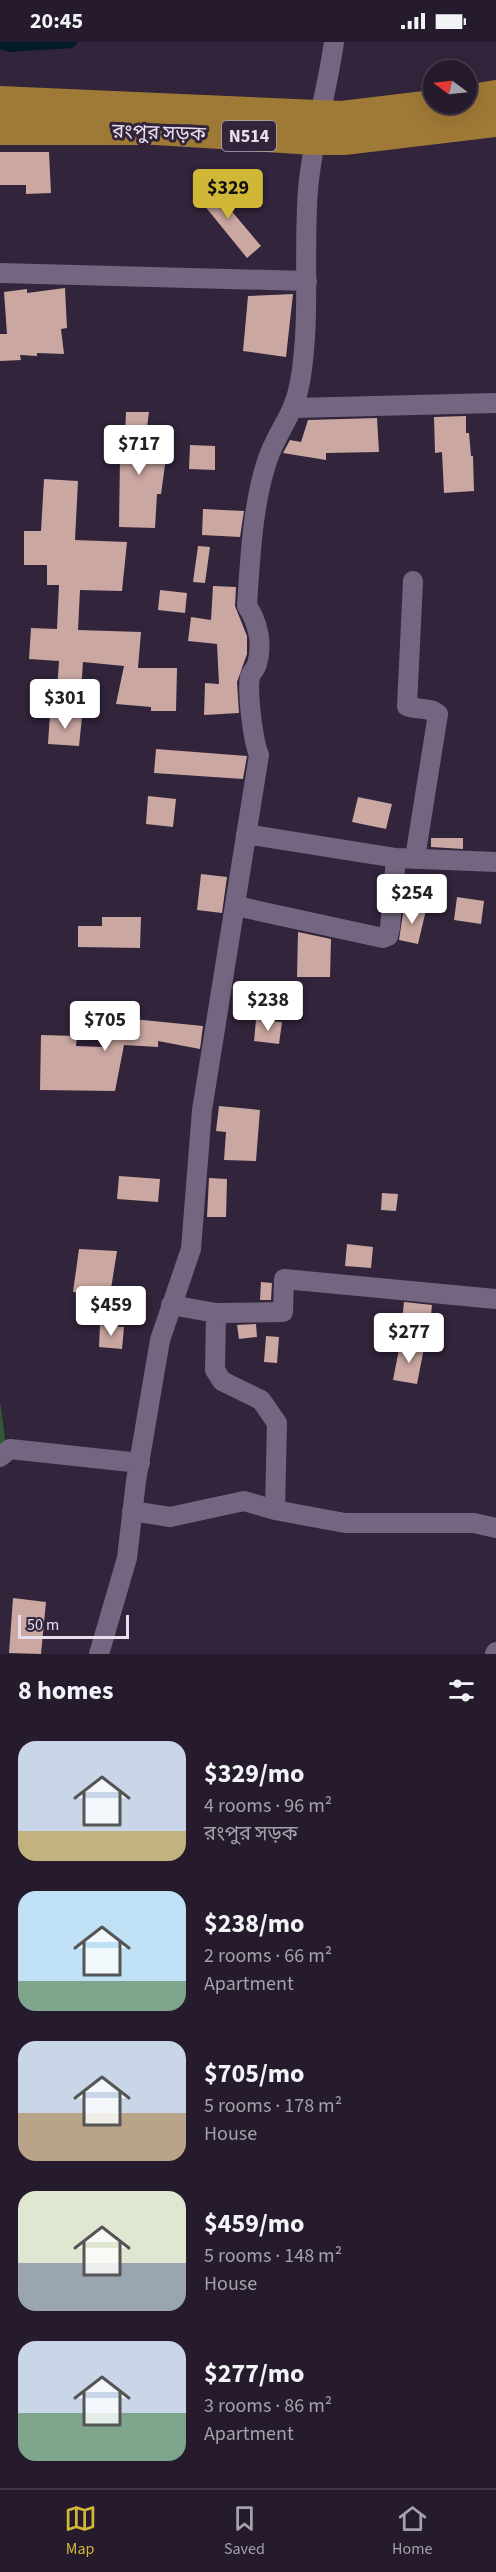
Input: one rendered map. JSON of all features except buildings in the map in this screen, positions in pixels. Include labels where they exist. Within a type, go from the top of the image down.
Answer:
[{"type":"highway","points":[[477,98],[496,95]]},
{"type":"highway","name":"রংপুর সড়ক","points":[[0,101],[316,128],[344,140],[496,122]]},
{"type":"highway","name":"রংপুর সড়ক","points":[[0,130],[316,128],[342,116],[423,106]]},
{"type":"street","points":[[99,1654],[127,1558],[154,1368],[171,1305],[191,1249],[201,1117],[237,906],[259,755],[253,739],[250,677],[257,664],[259,641],[255,618],[247,606],[258,501],[270,453],[294,408],[300,380],[307,280],[308,188],[316,128],[334,42]]},
{"type":"street","points":[[0,273],[307,280]]},
{"type":"street","points":[[294,408],[496,403]]},
{"type":"street","points":[[237,906],[383,938],[390,928],[438,714],[434,711],[407,706],[413,581]]},
{"type":"street","points":[[246,834],[406,858],[496,862]]},
{"type":"street","points":[[171,1305],[216,1314],[283,1312],[284,1279],[496,1299]]},
{"type":"street","points":[[216,1314],[215,1370],[222,1381],[261,1400],[277,1423],[275,1510]]},
{"type":"street","points":[[0,1457],[10,1449],[140,1463]]},
{"type":"street","points":[[132,1511],[170,1517],[244,1502],[345,1523],[474,1523],[496,1528]]},
{"type":"green space","points":[[0,1401],[6,1446],[0,1448]]},
{"type":"water","points":[[0,42],[78,42],[73,48],[9,52],[0,49]]}]
